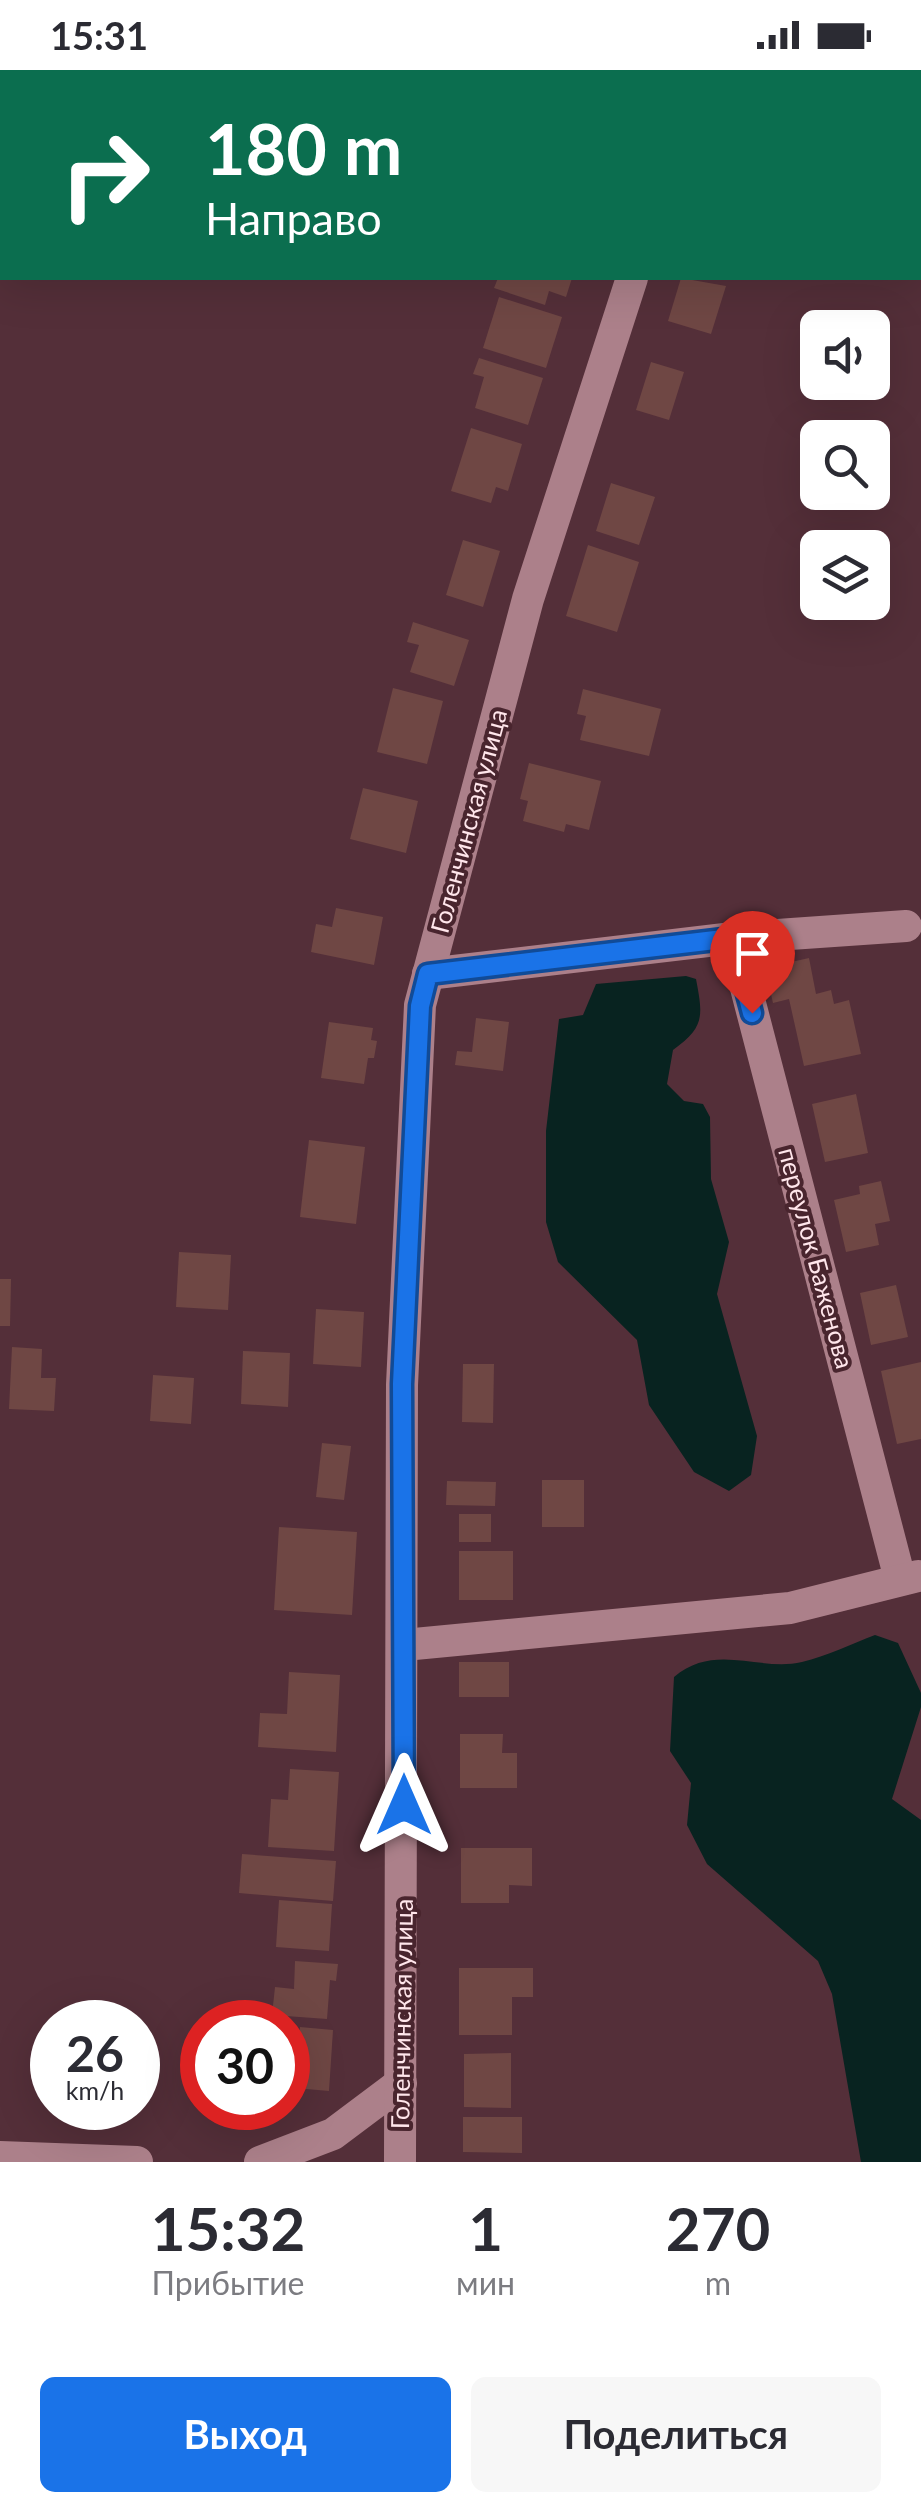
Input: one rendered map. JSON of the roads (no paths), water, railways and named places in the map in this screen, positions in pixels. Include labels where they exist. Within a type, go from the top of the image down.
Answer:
[{"type":"street","name":"Голенчинская улица","points":[[400,2162],[402,1384],[420,1006],[528,599],[631,280]]},
{"type":"street","points":[[428,974],[732,938],[906,926]]},
{"type":"street","name":"переулок Баженова","points":[[732,938],[910,1577]]},
{"type":"street","points":[[404,1646],[790,1608],[910,1577]]},
{"type":"street","points":[[260,2162],[333,2134],[401,2082]]},
{"type":"street","points":[[0,2157],[137,2162]]}]
